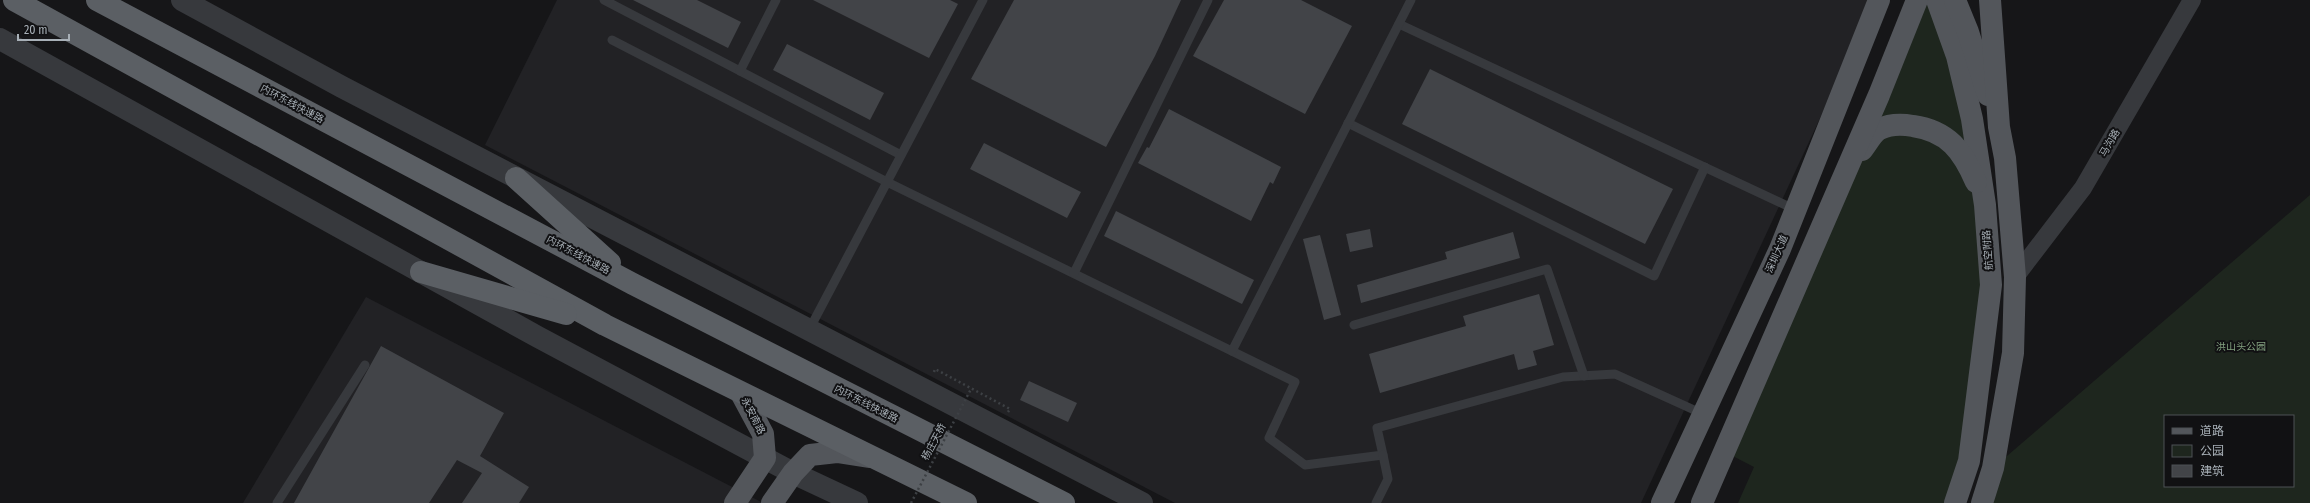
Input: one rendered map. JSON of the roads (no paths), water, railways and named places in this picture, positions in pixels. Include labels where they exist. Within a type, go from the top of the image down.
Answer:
[{"type":"highway","points":[[14,0],[605,325],[740,393],[966,503]]},
{"type":"highway","name":"内环东线快速路","points":[[97,0],[633,284],[1064,503]]},
{"type":"highway","points":[[516,178],[633,284]]},
{"type":"highway","points":[[421,272],[605,325]]},
{"type":"main road","name":"深圳大道","points":[[1662,503],[1796,210],[1879,0]]},
{"type":"main road","points":[[1702,503],[1879,95],[1917,0]]},
{"type":"main road","name":"航空附路","points":[[1937,0],[1957,56],[1972,119],[1985,204],[1991,285],[1969,461],[1955,503]]},
{"type":"main road","points":[[1955,0],[1968,32],[1999,126]]},
{"type":"main road","points":[[1982,503],[1993,468],[2013,353],[2014,277],[2005,158],[1999,126],[1990,0]]},
{"type":"main road","points":[[1847,168],[1879,129],[1900,124],[1926,128],[1946,137],[1967,162],[1985,204]]},
{"type":"main road","name":"永安南路","points":[[740,393],[763,434],[765,458]]},
{"type":"main road","points":[[772,503],[792,473],[810,455],[837,452],[875,458]]},
{"type":"main road","points":[[735,503],[765,458]]},
{"type":"street","points":[[182,0],[342,87],[1142,503]]},
{"type":"street","name":"马沟路","points":[[2014,277],[2083,188],[2192,0]]},
{"type":"street","points":[[8,44],[421,272],[792,473],[857,503]]},
{"type":"lane","points":[[604,0],[901,155]]},
{"type":"lane","points":[[740,71],[776,0]]},
{"type":"lane","points":[[809,330],[983,0]]},
{"type":"lane","points":[[1074,273],[1208,0]]},
{"type":"lane","points":[[1232,351],[1411,0]]},
{"type":"lane","points":[[1399,24],[1796,210]]},
{"type":"lane","points":[[612,40],[887,182],[1295,382],[1269,438],[1305,465],[1383,455]]},
{"type":"lane","points":[[1348,123],[1654,276],[1705,167]]},
{"type":"lane","points":[[1354,325],[1547,269],[1584,376]]},
{"type":"lane","points":[[277,503],[365,365]]},
{"type":"lane","points":[[1376,503],[1388,479],[1377,428],[1563,377],[1615,374],[1704,414]]},
{"type":"park label","name":"洪山头公园","points":[[2241,347]]}]
